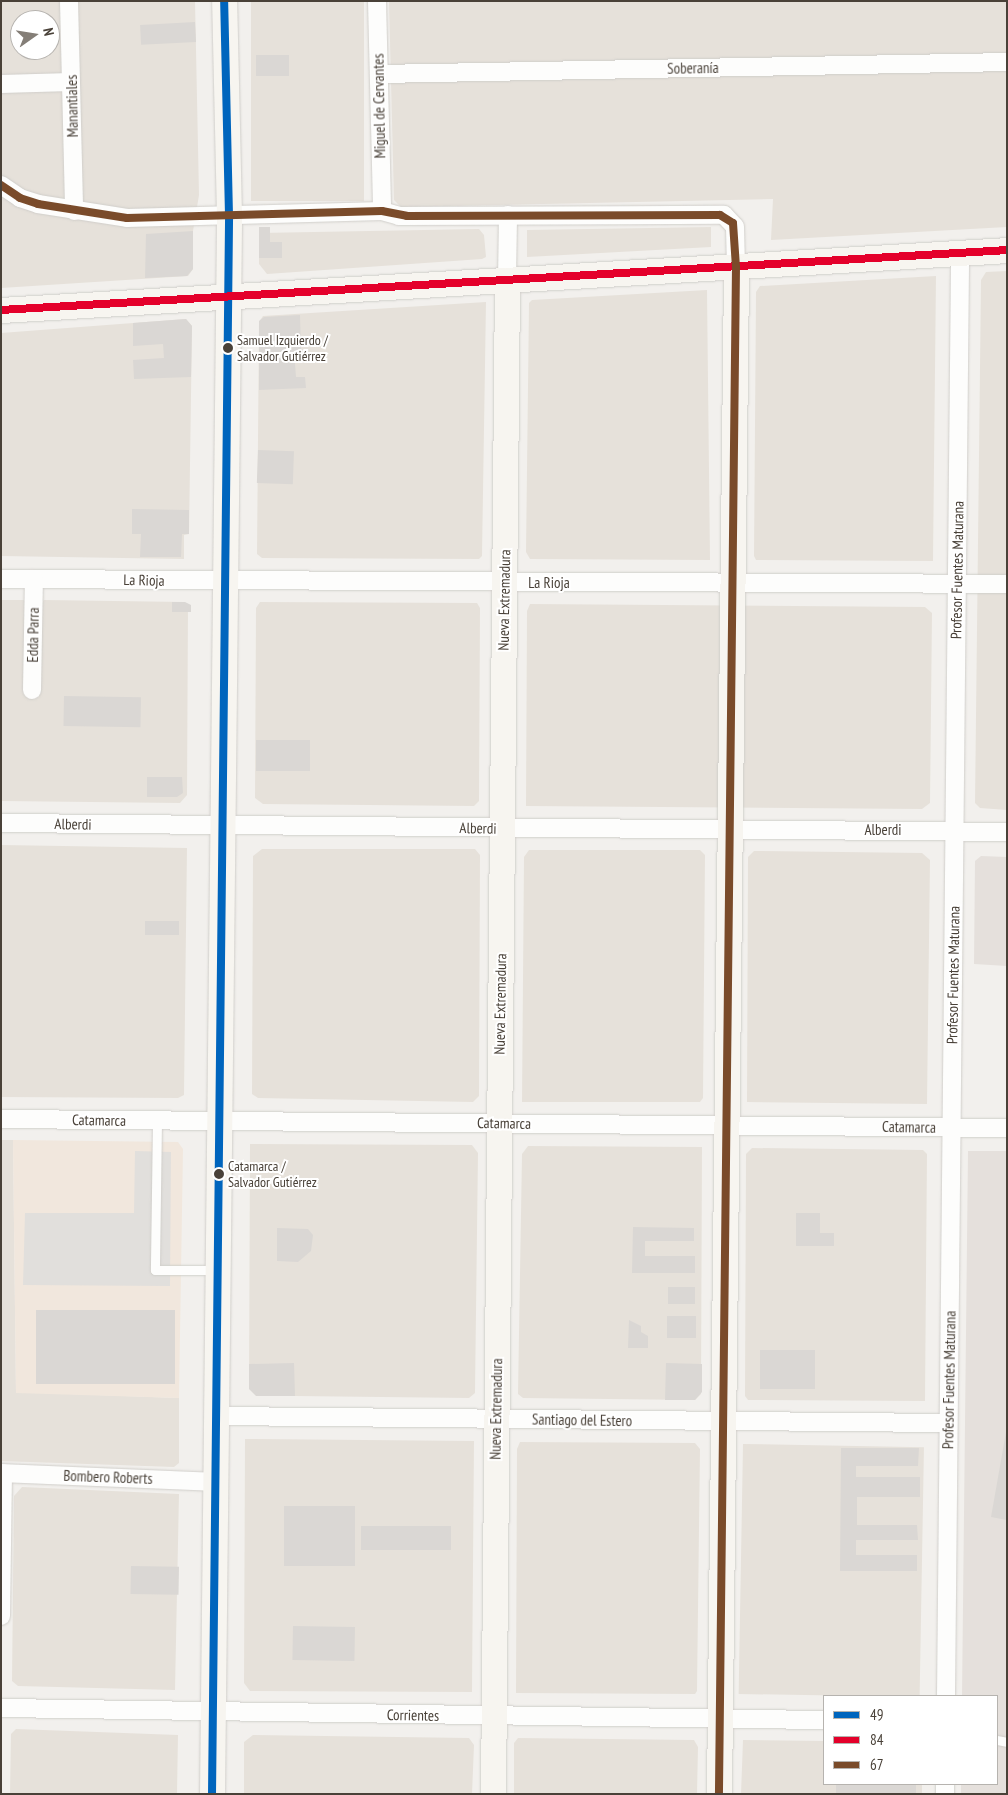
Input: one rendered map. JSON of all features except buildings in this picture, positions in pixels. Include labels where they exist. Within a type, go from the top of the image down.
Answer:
[{"type":"street","name":"Manantiales","points":[[69,1],[74,211]]},
{"type":"street","points":[[212,1794],[229,215],[224,1]]},
{"type":"street","name":"Miguel de Cervantes","points":[[377,1],[382,211]]},
{"type":"street","name":"Soberanía","points":[[379,74],[1007,62]]},
{"type":"street","points":[[1,84],[71,82]]},
{"type":"street","points":[[1,185],[30,201],[74,211],[127,218],[382,211],[399,216],[720,215],[731,220],[735,227],[719,1794]]},
{"type":"street","name":"Nueva Extremadura","points":[[493,1794],[508,215]]},
{"type":"street","points":[[1,310],[1007,250]]},
{"type":"street","name":"Profesor Fuentes Maturana","points":[[946,1695],[960,253]]},
{"type":"street","name":"La Rioja","points":[[1,579],[1007,584]]},
{"type":"street","name":"Edda Parra","points":[[32,690],[34,579]]},
{"type":"street","name":"Alberdi","points":[[1,823],[1007,832]]},
{"type":"street","name":"Catamarca","points":[[1,1119],[1007,1128]]},
{"type":"street","name":"Santiago del Estero","points":[[216,1416],[948,1423]]},
{"type":"street","points":[[1,1616],[2,1473]]},
{"type":"street","name":"Bombero Roberts","points":[[2,1473],[215,1482]]},
{"type":"street","name":"Corrientes","points":[[1,1708],[213,1713],[823,1720]]},
{"type":"lane","points":[[157,1120],[155,1270],[217,1270]]},
{"type":"shaded area","points":[[1,1],[195,1],[199,195],[193,231],[193,269],[188,276],[1,288]]},
{"type":"shaded area","points":[[251,1],[364,1],[364,201],[251,201]]},
{"type":"shaded area","points":[[389,1],[1007,1],[1007,227],[771,240],[773,199],[401,207],[394,200]]},
{"type":"shaded area","points":[[711,227],[711,247],[527,257],[527,230]]},
{"type":"shaded area","points":[[479,229],[484,235],[486,257],[482,259],[267,274],[259,264],[259,233]]},
{"type":"shaded area","points":[[1007,271],[1007,810],[980,808],[975,803],[981,280],[986,272]]},
{"type":"shaded area","points":[[936,276],[933,561],[756,560],[754,556],[756,292],[760,286]]},
{"type":"shaded area","points":[[707,290],[710,560],[530,559],[526,552],[529,303],[532,300]]},
{"type":"shaded area","points":[[486,302],[482,556],[479,559],[262,558],[257,554],[259,322],[263,316]]},
{"type":"shaded area","points":[[186,319],[192,326],[189,534],[184,535],[184,559],[1,556],[1,333]]},
{"type":"shaded area","points":[[1,600],[25,600],[39,606],[44,600],[184,602],[188,606],[187,795],[180,803],[1,801]]},
{"type":"shaded area","points":[[260,602],[477,603],[480,608],[479,801],[474,806],[263,804],[255,798],[256,608]]},
{"type":"shaded area","points":[[530,604],[925,607],[932,613],[930,803],[922,809],[526,806],[527,611]]},
{"type":"shaded area","points":[[1,845],[187,848],[184,1095],[178,1098],[1,1097]]},
{"type":"shaded area","points":[[262,849],[475,849],[480,855],[479,1096],[473,1102],[258,1098],[252,1094],[253,856]]},
{"type":"shaded area","points":[[529,850],[700,850],[705,855],[703,1098],[700,1102],[522,1102],[524,857]]},
{"type":"shaded area","points":[[754,851],[922,853],[930,860],[927,1104],[747,1102],[748,857]]},
{"type":"shaded area","points":[[981,856],[1007,857],[1007,966],[974,964],[975,861]]},
{"type":"shaded area","points":[[1,1140],[13,1140],[16,1392],[179,1398],[179,1463],[174,1467],[1,1461]]},
{"type":"shaded area","points":[[13,1140],[178,1142],[183,1149],[179,1398],[16,1393]]},
{"type":"shaded area","points":[[250,1144],[472,1145],[478,1153],[475,1393],[469,1398],[295,1396],[249,1389]]},
{"type":"shaded area","points":[[528,1146],[702,1147],[701,1394],[695,1400],[523,1398],[518,1394],[522,1154]]},
{"type":"shaded area","points":[[752,1148],[923,1150],[927,1154],[925,1401],[748,1400],[745,1396],[746,1154]]},
{"type":"shaded area","points":[[135,1151],[171,1152],[170,1286],[23,1285],[25,1213],[134,1213]]},
{"type":"shaded area","points":[[968,1151],[1007,1151],[1007,1794],[961,1794],[961,1785],[998,1785],[998,1695],[962,1695]]},
{"type":"shaded area","points":[[245,1439],[474,1441],[472,1692],[250,1691],[244,1683]]},
{"type":"shaded area","points":[[520,1442],[695,1443],[700,1449],[697,1691],[695,1694],[516,1693],[517,1449]]},
{"type":"shaded area","points":[[743,1444],[924,1447],[920,1695],[739,1694]]},
{"type":"shaded area","points":[[22,1487],[179,1494],[175,1690],[18,1686],[12,1681],[14,1496]]},
{"type":"shaded area","points":[[16,1729],[178,1735],[177,1794],[10,1794],[11,1734]]},
{"type":"shaded area","points":[[253,1735],[469,1738],[474,1745],[472,1794],[244,1794],[244,1742]]},
{"type":"shaded area","points":[[518,1738],[694,1740],[698,1747],[697,1794],[514,1794],[514,1743]]},
{"type":"shaded area","points":[[743,1740],[823,1741],[823,1785],[922,1785],[922,1794],[741,1794]]},
{"type":"transit line","name":"49","points":[[212,1794],[229,215],[224,1]]},
{"type":"transit line","name":"67","points":[[1,185],[20,198],[38,204],[127,218],[382,211],[407,216],[720,215],[733,223],[736,267],[719,1794]]},
{"type":"transit line","name":"84","points":[[1,310],[1007,250]]},
{"type":"place","name":"Samuel Izquierdo / Salvador Gutiérrez","points":[[228,348]]},
{"type":"place","name":"Catamarca / Salvador Gutiérrez","points":[[219,1174]]}]
